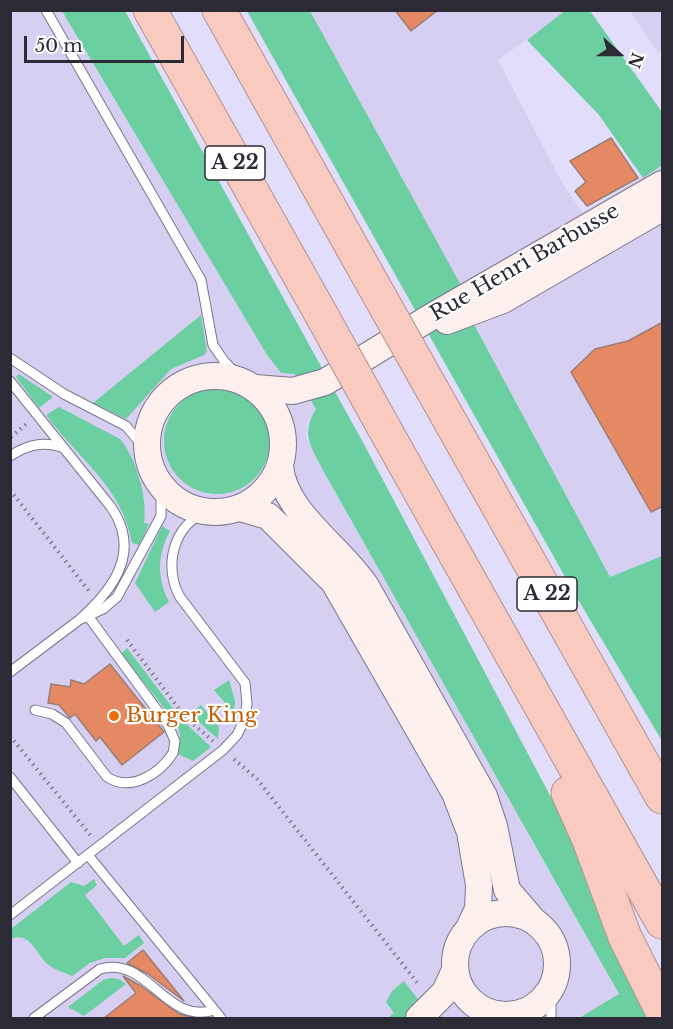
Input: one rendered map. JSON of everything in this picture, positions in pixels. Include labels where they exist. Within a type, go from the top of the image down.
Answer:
[{"type":"highway","name":"A 22","points":[[150,10],[663,922]]},
{"type":"highway","name":"A 22","points":[[219,10],[663,797]]},
{"type":"highway","points":[[508,647],[538,729],[589,840],[625,937],[663,1011]]},
{"type":"street","name":"Rue Henri Barbusse","points":[[283,436],[303,402],[325,382],[426,320],[663,184]]},
{"type":"street","name":"Rue Henri Barbusse","points":[[388,345],[503,300],[663,208]]},
{"type":"street","points":[[419,1018],[445,992],[455,970],[458,947],[478,909],[479,885],[470,832],[455,793],[334,582],[268,516],[240,508],[207,512],[184,505],[161,485],[152,469],[147,451],[148,433],[153,415],[162,400],[176,388],[192,379],[209,375],[227,376],[250,385],[268,399],[277,414],[283,436],[280,466],[282,483],[289,498],[349,562],[367,588],[478,786],[494,826],[507,891],[545,930],[555,950],[557,966],[551,988],[532,1008],[497,1016],[478,1007],[466,996],[455,970]]},
{"type":"street","name":"Rue Henri Barbusse","points":[[250,385],[293,391],[325,382]]},
{"type":"street","points":[[240,508],[265,491],[280,466]]},
{"type":"street","points":[[469,928],[482,918],[499,913],[516,913],[532,919]]},
{"type":"lane","points":[[46,10],[201,280],[213,345],[224,361],[250,385]]},
{"type":"lane","points":[[10,358],[64,394],[126,426],[147,451]]},
{"type":"lane","points":[[10,381],[118,517],[123,539],[122,563],[114,585],[99,603],[83,618],[10,672]]},
{"type":"lane","points":[[10,456],[38,444],[48,443],[65,448]]},
{"type":"lane","points":[[83,618],[111,603],[128,581],[160,516],[161,485]]},
{"type":"lane","points":[[10,915],[223,750],[237,735],[244,721],[247,695],[243,678],[180,597],[173,582],[171,559],[178,538],[188,524],[207,512]]},
{"type":"lane","points":[[35,710],[59,717],[66,723],[107,777],[115,782],[132,784],[140,781],[173,753],[175,741],[168,725],[83,618]]},
{"type":"lane","points":[[10,777],[78,863]]},
{"type":"lane","points":[[88,855],[221,1018]]},
{"type":"lane","points":[[34,1018],[100,969],[110,966],[137,974],[182,1009],[202,1014],[214,1010]]},
{"type":"lane","points":[[551,988],[551,1018]]},
{"type":"path","points":[[10,736],[99,846]]},
{"type":"path","points":[[228,767],[236,761]]},
{"type":"shaded area","points":[[10,11],[62,11],[267,355],[281,373],[294,374],[316,410],[308,421],[306,436],[325,474],[619,995],[579,1018],[11,1018]]},
{"type":"shaded area","points":[[310,11],[566,11],[498,60],[562,183],[583,213],[662,165],[662,556],[610,578],[456,291],[441,251]]},
{"type":"shaded area","points":[[630,11],[662,11],[662,50],[658,53]]},
{"type":"green space","points":[[566,10],[590,11],[662,112],[662,165],[643,178],[599,115],[527,40]]},
{"type":"green space","points":[[62,11],[125,11],[365,446],[563,820],[650,1018],[579,1018],[619,994],[316,457],[308,434],[311,418],[316,409],[294,374],[281,373],[267,355]]},
{"type":"green space","points":[[247,11],[310,11],[462,287],[456,291],[610,577],[662,556],[662,741],[573,591]]},
{"type":"green space","points":[[201,315],[207,351],[204,355],[171,369],[126,419],[93,403]]},
{"type":"green space","points":[[19,374],[53,397],[39,408],[16,377]]},
{"type":"green space","points":[[217,388],[237,392],[255,403],[266,421],[270,441],[266,461],[255,479],[237,490],[217,494],[197,490],[179,479],[168,461],[164,441],[168,421],[179,403],[197,392]]},
{"type":"green space","points":[[59,407],[120,439],[126,447],[140,479],[145,513],[144,523],[149,524],[139,545],[132,543],[127,523],[109,489],[46,415]]},
{"type":"green space","points":[[162,526],[170,531],[160,566],[162,584],[169,602],[155,612],[135,583]]},
{"type":"green space","points":[[127,648],[181,719],[211,747],[193,761],[178,754],[180,735],[177,724],[121,654]]},
{"type":"green space","points":[[229,680],[235,701],[234,713],[214,690]]},
{"type":"green space","points":[[201,705],[219,727],[218,739],[190,714]]},
{"type":"green space","points":[[94,879],[97,885],[85,895],[124,946],[139,935],[144,943],[125,958],[105,958],[90,963],[72,976],[49,965],[27,940],[17,937],[11,939],[11,929],[71,882],[84,886]]},
{"type":"green space","points":[[119,979],[126,984],[84,1016],[68,1007],[103,980]]},
{"type":"green space","points":[[404,981],[423,1006],[409,1018],[388,1018],[394,1013],[386,1002],[392,991]]},
{"type":"building","points":[[395,10],[438,10],[411,31]]},
{"type":"building","points":[[611,138],[638,178],[587,206],[575,191],[586,182],[570,161]]},
{"type":"building","points":[[663,322],[663,506],[651,512],[571,372],[595,349],[628,341]]},
{"type":"building","name":"Burger King","points":[[110,664],[164,732],[122,765],[100,737],[96,741],[75,714],[70,718],[59,705],[48,703],[51,684],[70,687],[71,680],[84,684]]},
{"type":"building","points":[[143,950],[184,1001],[148,974],[127,963]]},
{"type":"building","points":[[123,976],[141,986],[179,1014],[194,1018],[104,1018],[136,993]]},
{"type":"place","name":"Burger King","points":[[114,716]]}]
